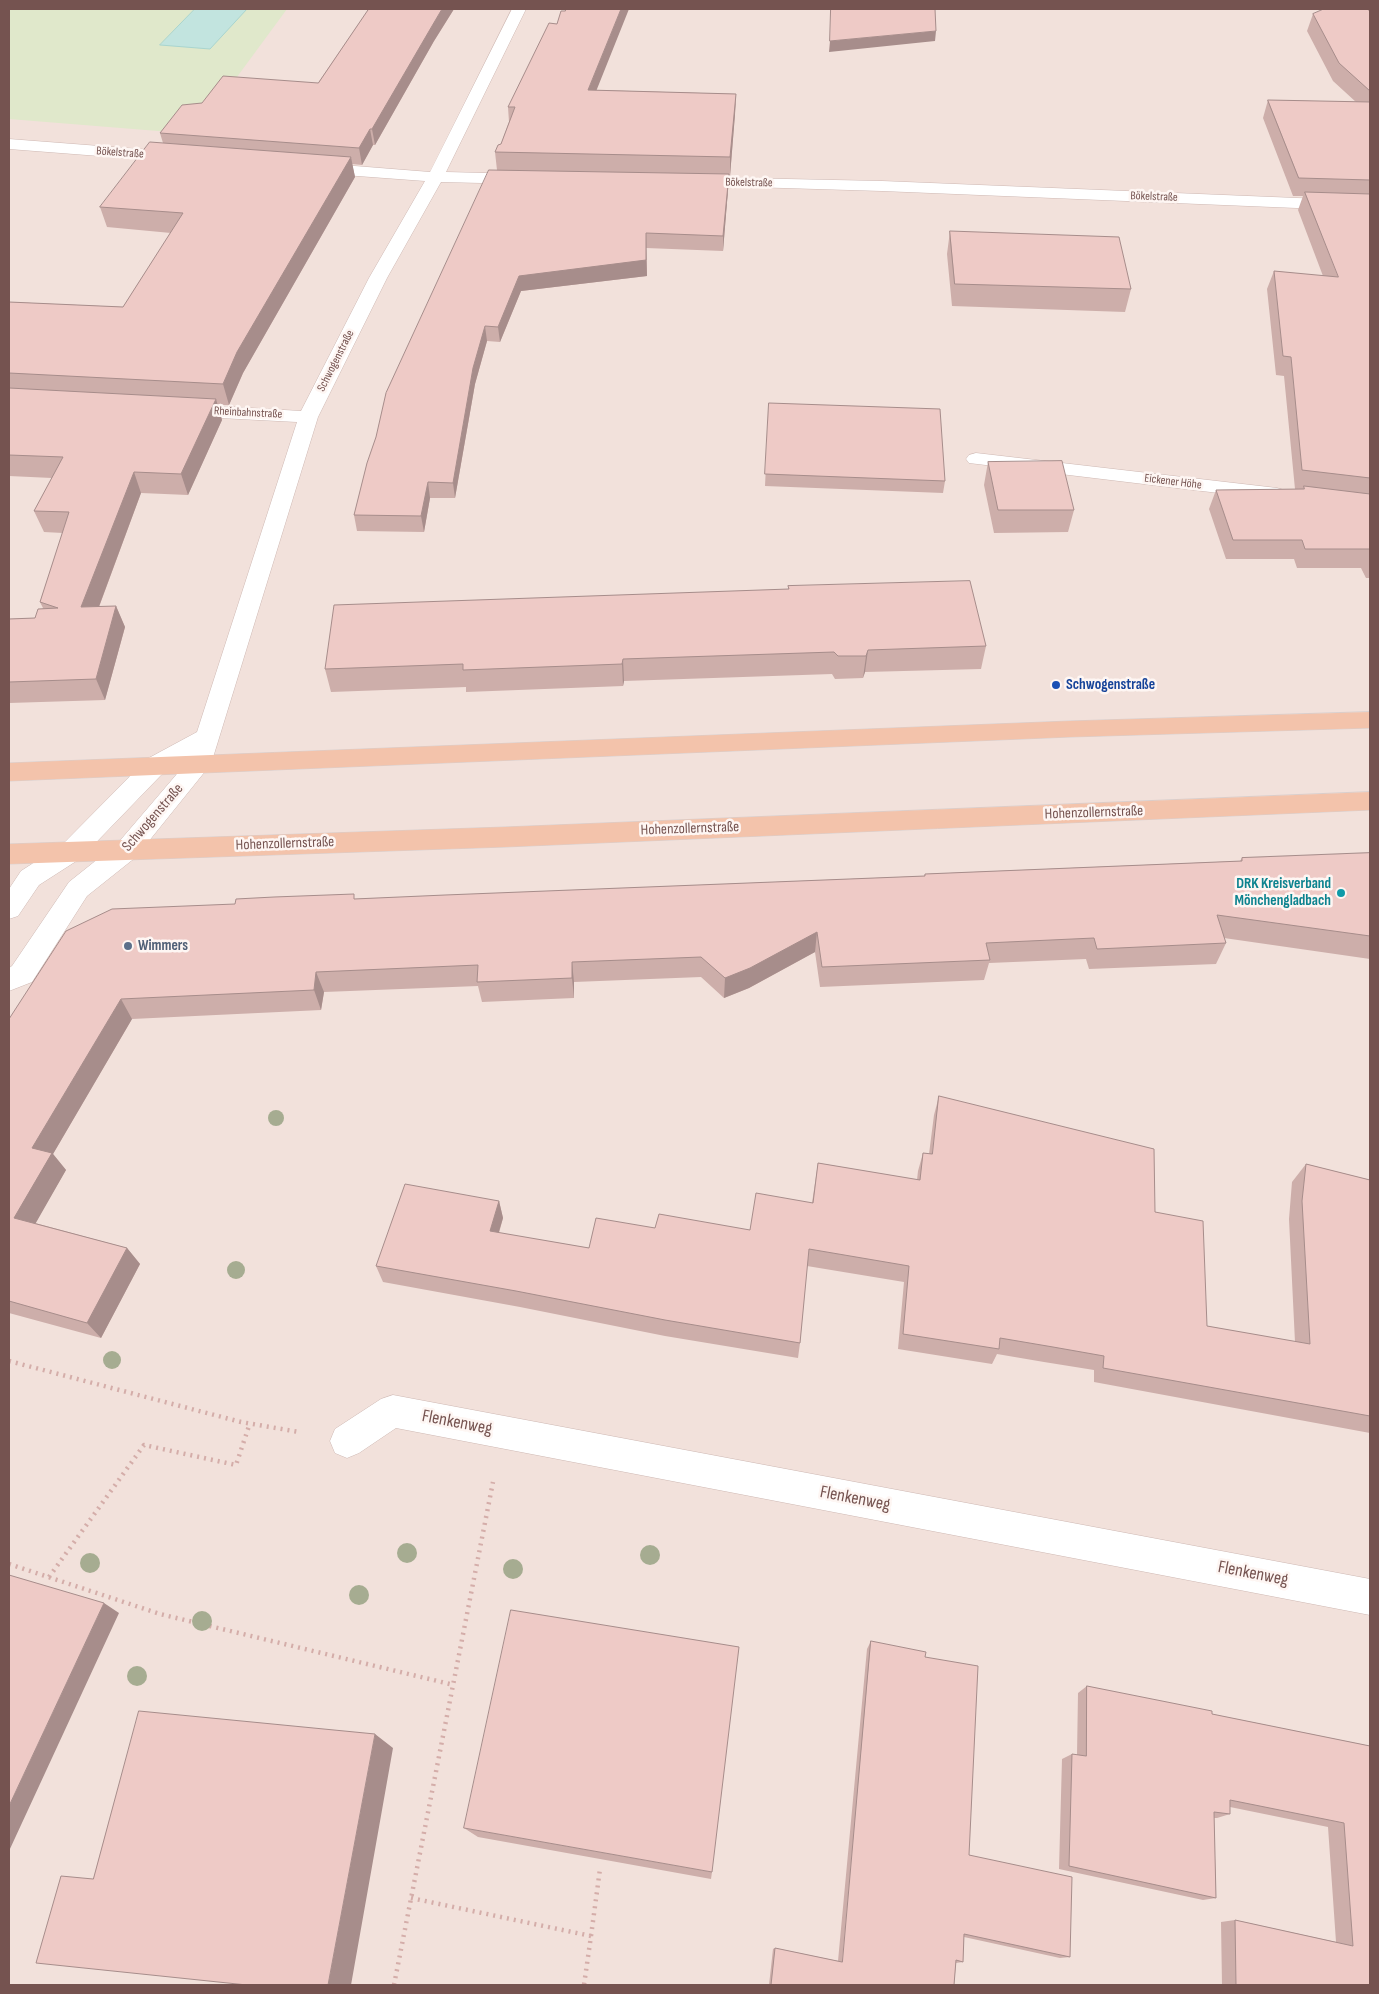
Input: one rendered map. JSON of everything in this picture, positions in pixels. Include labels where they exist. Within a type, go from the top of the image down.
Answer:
[{"type":"main road","points":[[9,772],[1079,729],[1370,720]]},
{"type":"main road","name":"Hohenzollernstraße","points":[[9,854],[525,836],[1370,802]]},
{"type":"street","name":"Schwogenstraße","points":[[9,980],[22,974],[78,889],[127,850],[199,764],[308,416],[378,278],[436,177],[519,9]]},
{"type":"street","name":"Bökelstraße","points":[[9,144],[198,158]]},
{"type":"street","points":[[297,166],[436,177],[535,179]]},
{"type":"street","name":"Bökelstraße","points":[[674,182],[882,186],[1370,206]]},
{"type":"street","name":"Rheinbahnstraße","points":[[168,409],[308,416]]},
{"type":"street","name":"Eickener Höhe","points":[[976,460],[1293,496]]},
{"type":"street","name":"Schwogenstraße","points":[[9,909],[30,878],[72,851],[156,765],[209,736]]},
{"type":"street","name":"Flenkenweg","points":[[347,1441],[393,1411],[1370,1596]]},
{"type":"path","points":[[9,1361],[250,1424],[347,1441]]},
{"type":"path","points":[[49,1577],[144,1445],[236,1465],[250,1424]]},
{"type":"path","points":[[394,1985],[502,1432]]},
{"type":"path","points":[[9,1564],[160,1614],[454,1685]]},
{"type":"path","points":[[584,1985],[600,1869]]},
{"type":"path","points":[[411,1898],[592,1936]]},
{"type":"shaded area","points":[[9,9],[1370,9],[1370,1985],[9,1985]]},
{"type":"green space","points":[[9,9],[287,9],[195,134],[9,119]]},
{"type":"water","points":[[195,9],[247,9],[210,49],[160,45]]},
{"type":"building","points":[[369,9],[442,9],[359,148],[160,133],[182,105],[202,103],[223,76],[318,83]]},
{"type":"building","points":[[566,9],[621,9],[588,90],[736,94],[730,157],[495,152],[498,145],[501,144],[515,107],[508,107],[549,23],[557,24],[561,11]]},
{"type":"building","points":[[831,9],[935,9],[936,31],[830,41]]},
{"type":"building","points":[[1324,9],[1368,9],[1370,12],[1370,91],[1339,63],[1313,14]]},
{"type":"building","points":[[1268,100],[1370,102],[1370,180],[1299,178]]},
{"type":"building","points":[[150,142],[351,157],[237,352],[223,384],[9,373],[9,302],[123,307],[183,213],[100,207]]},
{"type":"building","points":[[489,170],[729,174],[723,236],[646,233],[646,260],[519,276],[498,327],[485,326],[473,368],[453,483],[428,482],[421,516],[354,515],[386,393]]},
{"type":"building","points":[[1305,192],[1370,194],[1370,478],[1302,470],[1291,357],[1283,356],[1274,271],[1338,277]]},
{"type":"building","points":[[950,231],[1119,237],[1131,289],[955,284]]},
{"type":"building","points":[[9,388],[216,399],[181,474],[134,472],[81,607],[116,606],[96,679],[9,682],[9,619],[35,618],[38,609],[58,608],[40,602],[69,512],[34,511],[63,457],[9,455]]},
{"type":"building","points":[[769,403],[940,409],[945,481],[765,474]]},
{"type":"building","points":[[1062,461],[1074,510],[998,510],[988,462]]},
{"type":"building","points":[[1304,486],[1370,494],[1370,549],[1305,549],[1302,540],[1233,540],[1216,490],[1304,489]]},
{"type":"building","points":[[970,581],[986,646],[868,650],[866,656],[838,656],[834,652],[623,659],[622,664],[463,670],[463,664],[325,669],[334,605],[789,589],[788,586]]},
{"type":"building","points":[[1370,853],[1370,936],[1217,915],[1226,943],[1097,949],[1094,938],[986,943],[990,960],[822,967],[817,932],[750,968],[725,978],[701,957],[572,962],[572,978],[477,982],[478,965],[316,972],[314,990],[121,999],[32,1148],[52,1153],[14,1218],[127,1248],[87,1323],[9,1301],[9,1019],[66,931],[112,909],[235,904],[236,899],[274,897],[354,894],[354,899],[925,876],[925,874],[1242,861],[1242,858]]},
{"type":"building","points":[[939,1096],[1154,1149],[1155,1212],[1203,1221],[1207,1326],[1310,1344],[1302,1201],[1306,1164],[1370,1180],[1370,1416],[1103,1368],[1104,1356],[1053,1347],[1000,1338],[999,1349],[903,1334],[909,1266],[809,1249],[800,1343],[376,1266],[405,1184],[499,1201],[490,1231],[589,1248],[596,1218],[655,1228],[659,1214],[750,1230],[756,1193],[813,1203],[818,1163],[920,1180],[923,1153],[932,1154]]},
{"type":"building","points":[[9,1575],[104,1603],[9,1806]]},
{"type":"building","points":[[511,1610],[739,1647],[712,1872],[464,1828]]},
{"type":"building","points":[[871,1641],[926,1652],[925,1657],[978,1666],[969,1855],[1072,1877],[1070,1957],[964,1934],[963,1962],[956,1960],[954,1985],[771,1985],[775,1948],[842,1962]]},
{"type":"building","points":[[1087,1686],[1370,1746],[1370,1985],[1236,1985],[1235,1920],[1353,1946],[1344,1823],[1230,1800],[1230,1814],[1214,1812],[1216,1898],[1069,1866],[1072,1754],[1086,1756]]},
{"type":"building","points":[[139,1711],[375,1734],[328,1985],[247,1985],[36,1963],[61,1876],[93,1879]]},
{"type":"place","name":"Schwogenstraße","points":[[1056,685]]},
{"type":"place","name":"DRK Kreisverband Mönchengladbach","points":[[1341,893]]},
{"type":"place","name":"Wimmers","points":[[128,946]]}]
